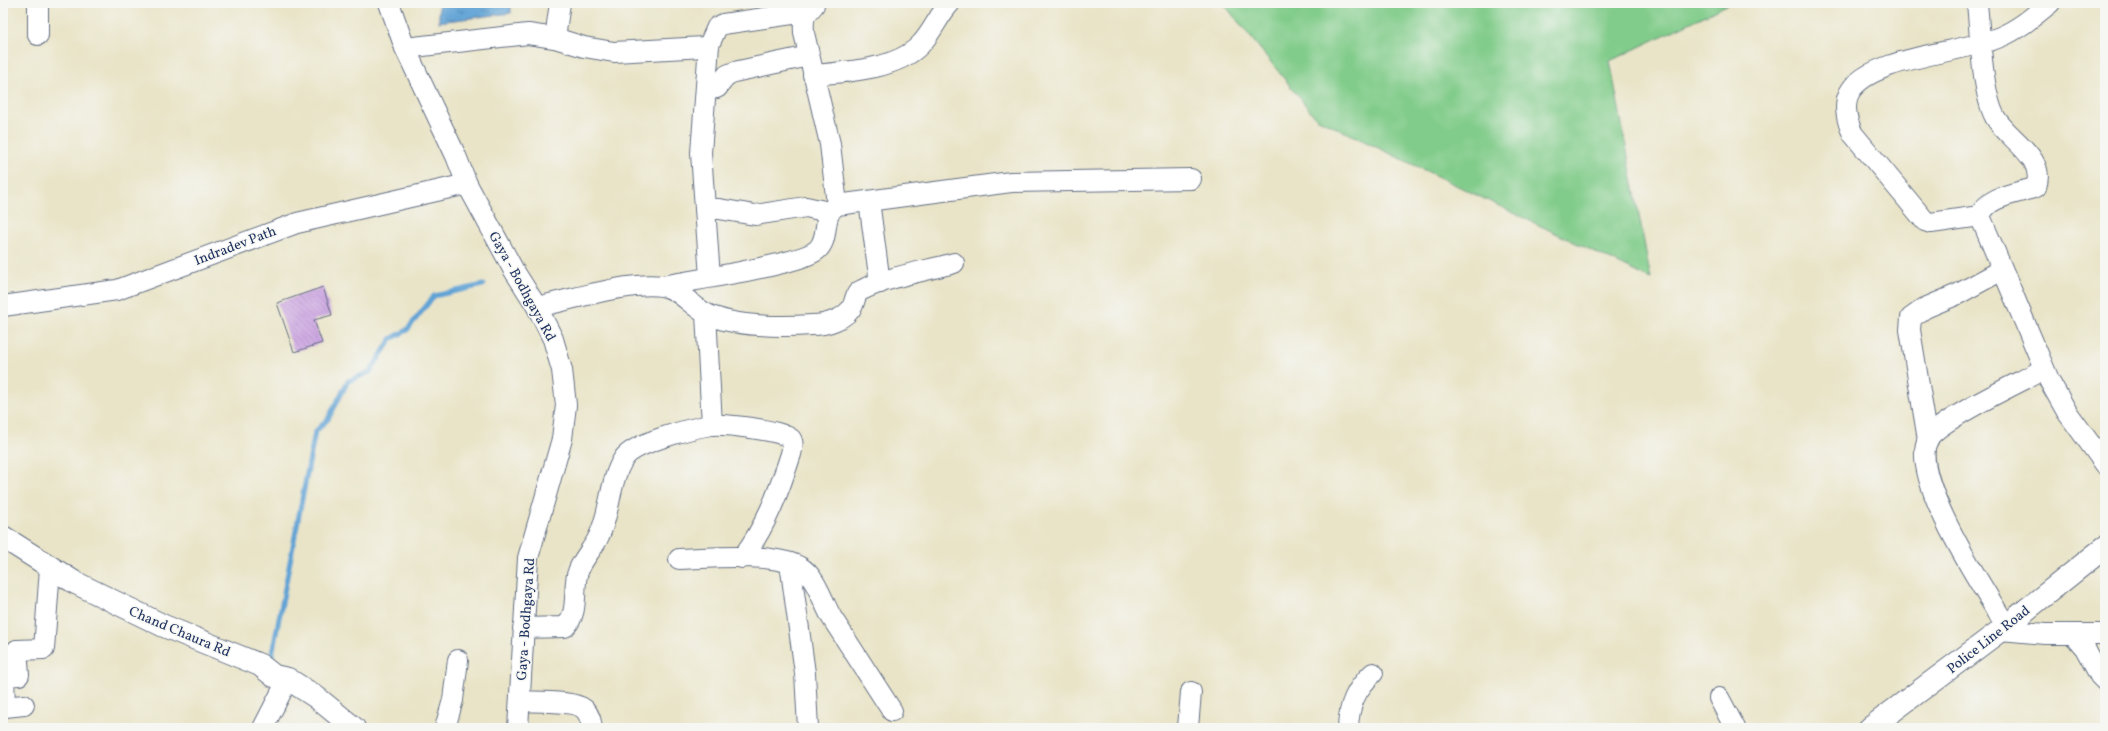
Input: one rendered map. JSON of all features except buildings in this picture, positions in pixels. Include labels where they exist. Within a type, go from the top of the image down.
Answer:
[{"type":"street","points":[[38,3],[38,35]]},
{"type":"street","name":"Gaya - Bodhgaya Rd","points":[[389,3],[405,48],[456,156],[467,184],[537,307],[558,351],[566,405],[562,439],[556,466],[528,558],[518,728]]},
{"type":"street","points":[[555,38],[560,3]]},
{"type":"street","points":[[813,76],[872,67],[909,55],[921,45],[942,12],[950,3]]},
{"type":"street","points":[[1977,3],[1988,99],[1995,117],[2006,132],[2031,157],[2036,166],[2038,181],[2036,186],[2030,189],[1989,202],[1983,208],[1980,216],[2044,369],[2067,412],[2105,464]]},
{"type":"street","points":[[1980,216],[1931,223],[1925,221],[1853,134],[1848,124],[1847,99],[1851,90],[1862,79],[1874,72],[1899,63],[1999,38],[2012,31],[2050,3]]},
{"type":"street","points":[[710,277],[702,153],[709,45],[718,28],[723,24],[768,10],[811,7]]},
{"type":"street","points":[[537,307],[628,287],[648,285],[663,286],[808,256],[822,245],[833,209],[830,144],[813,76],[803,21],[811,7]]},
{"type":"street","points":[[405,48],[528,34],[555,38],[578,46],[614,52],[693,48],[709,45]]},
{"type":"street","points":[[706,90],[717,88],[727,75],[734,72],[809,56]]},
{"type":"street","points":[[705,209],[719,209],[755,215],[806,207],[833,209],[869,201],[1011,182],[1191,179]]},
{"type":"street","name":"Indradev Path","points":[[3,306],[117,290],[297,223],[467,184]]},
{"type":"street","points":[[869,201],[880,283]]},
{"type":"street","points":[[663,286],[676,292],[706,314],[731,322],[745,324],[820,324],[841,318],[848,313],[853,305],[856,294],[861,290],[880,283],[954,264]]},
{"type":"street","points":[[1928,440],[1910,330],[1911,318],[1925,308],[1958,294],[2002,270]]},
{"type":"street","points":[[706,314],[712,425]]},
{"type":"street","points":[[2044,369],[1941,424],[1928,440],[1925,449],[1927,474],[1936,501],[2004,628],[2072,634],[2105,634]]},
{"type":"street","points":[[523,628],[564,627],[570,622],[573,614],[577,577],[580,566],[599,536],[619,469],[631,450],[643,444],[712,425],[765,430],[786,435],[791,440],[793,447],[775,501],[753,544],[742,558]]},
{"type":"street","name":"Chand Chaura Rd","points":[[3,537],[74,582],[164,626],[260,665],[274,676],[288,679],[316,697],[354,728]]},
{"type":"street","name":"Police Line Road","points":[[1870,728],[2004,628],[2105,547]]},
{"type":"street","points":[[679,559],[769,559],[801,567],[808,574],[832,617],[892,711]]},
{"type":"street","points":[[790,564],[805,674],[808,728]]},
{"type":"street","points":[[24,705],[4,706],[4,676],[18,675],[10,653],[44,649],[50,568]]},
{"type":"street","points":[[2072,634],[2085,648],[2100,676],[2105,681]]},
{"type":"street","points":[[445,728],[453,700],[458,660]]},
{"type":"street","points":[[1348,728],[1351,704],[1356,692],[1373,673]]},
{"type":"street","points":[[263,728],[288,679]]},
{"type":"street","points":[[1188,728],[1191,692]]},
{"type":"street","points":[[1719,698],[1735,728]]},
{"type":"street","points":[[520,701],[575,705],[585,710],[591,721],[592,728]]},
{"type":"green space","points":[[1223,3],[1731,3],[1610,61],[1651,279],[1316,118]]},
{"type":"water","points":[[439,3],[511,3],[511,13],[439,22]]},
{"type":"waterway","points":[[271,660],[315,432],[328,419],[348,381],[370,372],[391,339],[407,330],[434,296],[483,285]]}]
